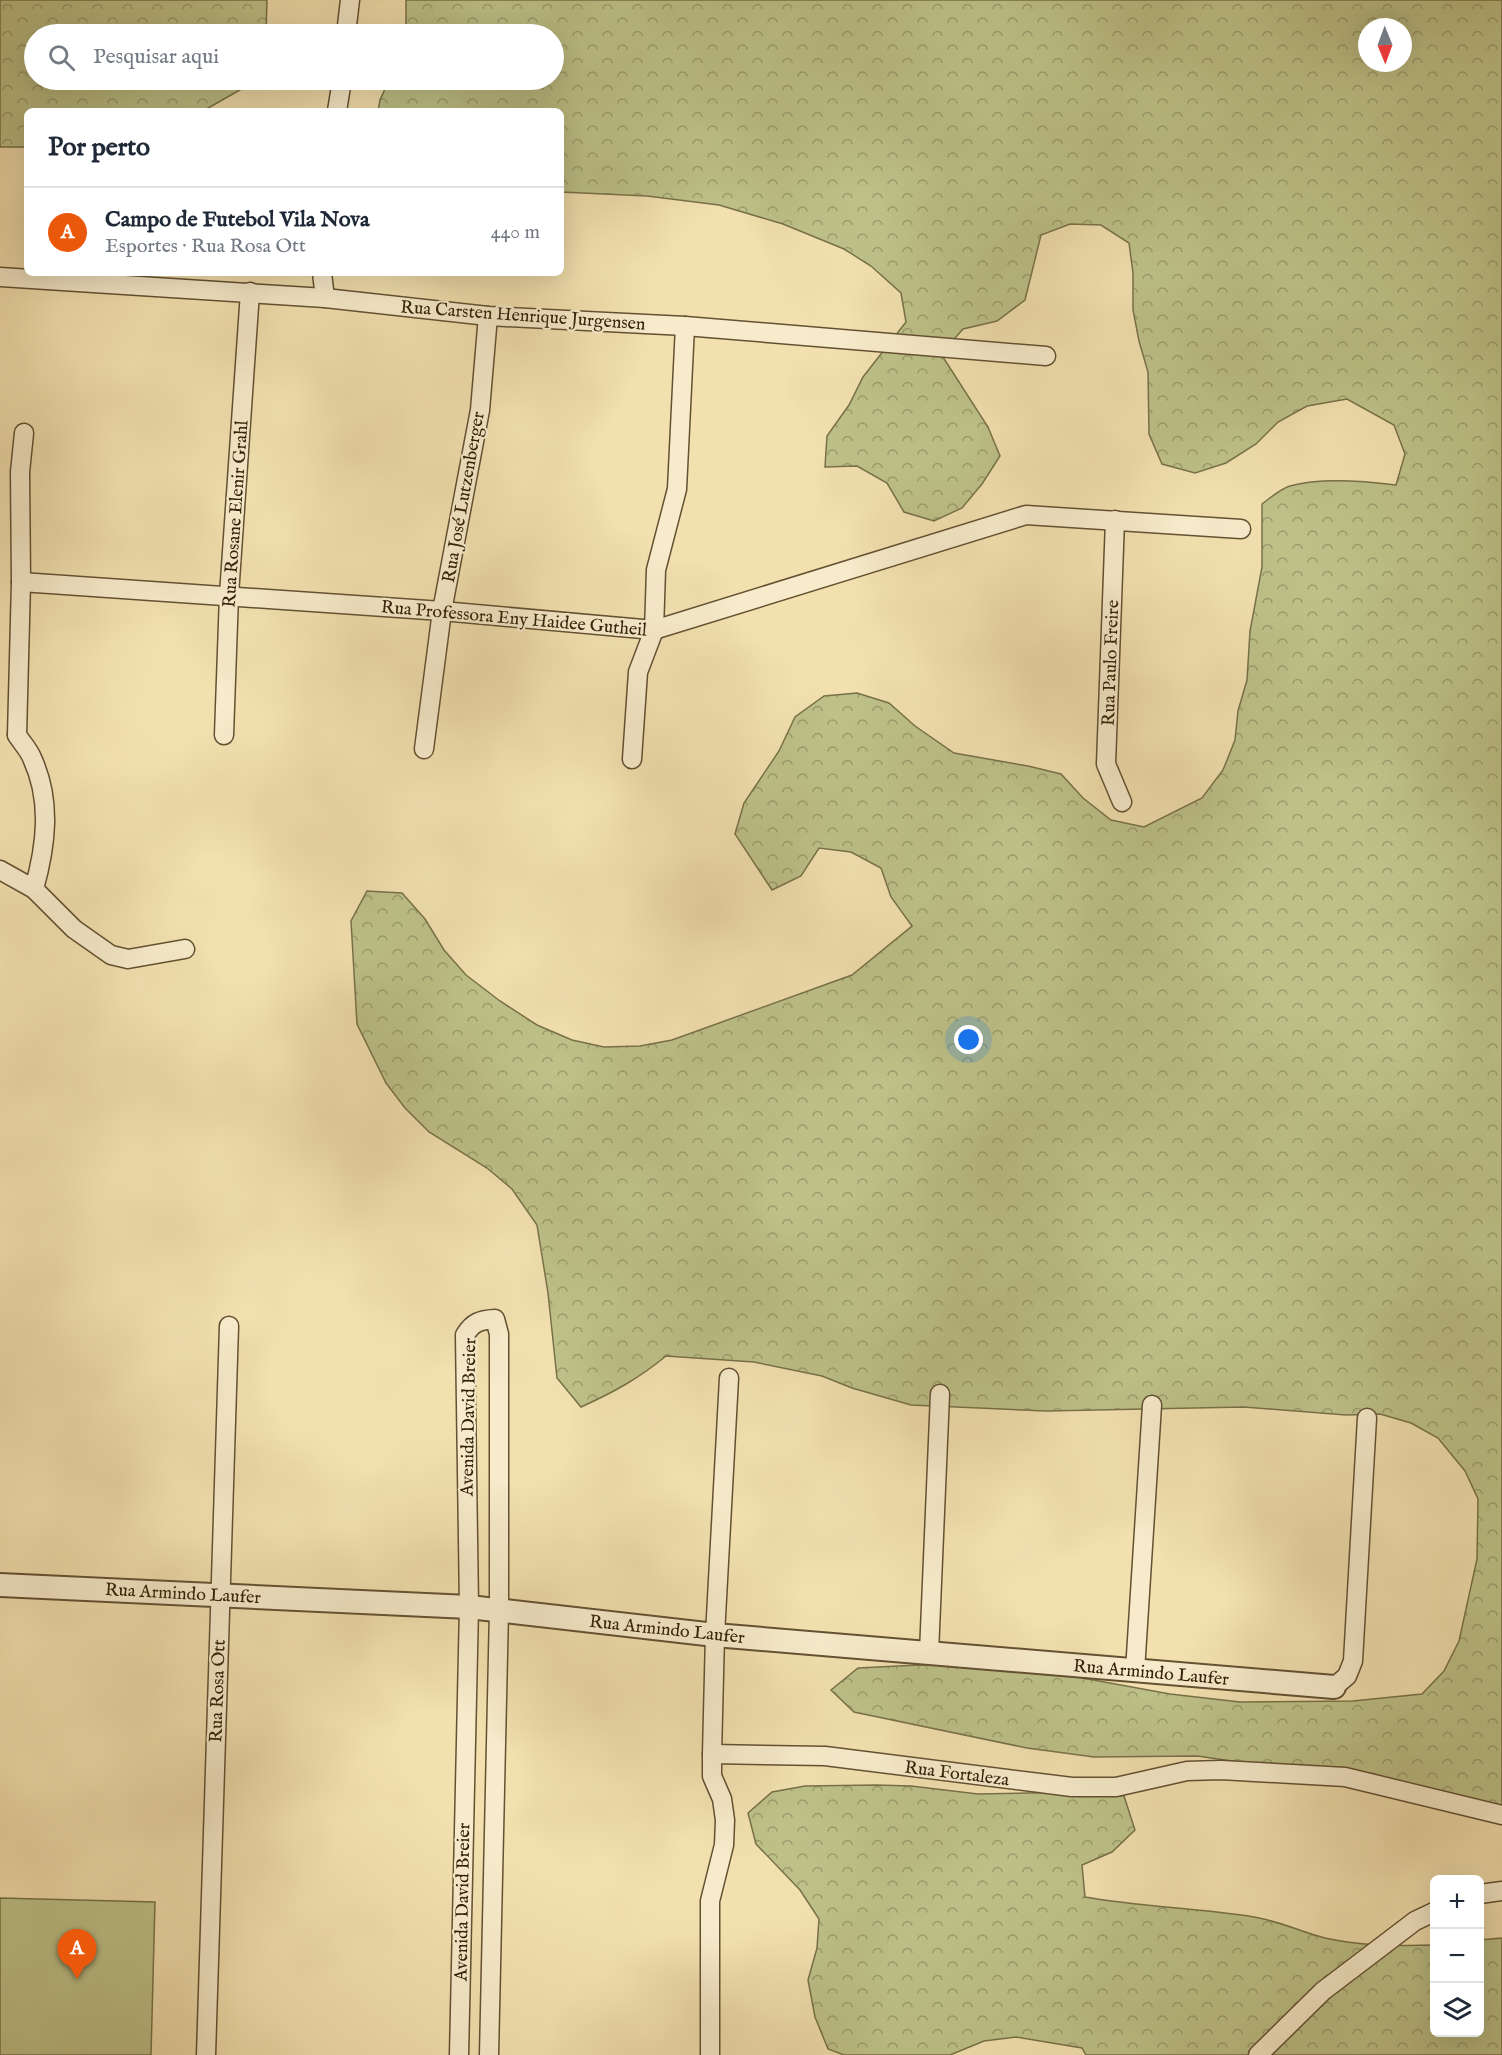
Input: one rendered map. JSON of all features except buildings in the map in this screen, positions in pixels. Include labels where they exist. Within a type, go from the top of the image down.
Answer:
[{"type":"street","points":[[347,24],[350,0]]},
{"type":"street","points":[[337,108],[340,90]]},
{"type":"street","points":[[322,276],[325,298]]},
{"type":"street","name":"Rua Carsten Henrique Jurgensen","points":[[0,277],[250,292],[488,316],[685,326],[1046,356]]},
{"type":"street","name":"Rua Rosane Elenir Grahl","points":[[224,735],[229,595],[250,292]]},
{"type":"street","name":"Rua José Lutzenberger","points":[[424,749],[442,611],[480,410],[488,316]]},
{"type":"street","points":[[632,759],[638,672],[654,630],[656,570],[677,489],[685,326]]},
{"type":"street","points":[[24,434],[20,472],[21,582],[9,735],[31,756],[43,787],[46,826],[41,863],[34,889]]},
{"type":"street","name":"Rua Professora Eny Haidee Gutheil","points":[[21,582],[442,611],[654,630],[1026,515],[1241,529]]},
{"type":"street","name":"Rua Paulo Freire","points":[[1115,520],[1106,764],[1122,802]]},
{"type":"street","points":[[0,870],[34,889],[74,929],[111,955],[128,959],[185,949]]},
{"type":"street","name":"Avenida David Breier","points":[[459,2055],[469,1607],[465,1335],[472,1324],[495,1319],[499,1334],[499,1610],[489,2055]]},
{"type":"street","name":"Rua Rosa Ott","points":[[206,2055],[229,1326]]},
{"type":"street","points":[[710,2055],[710,1901],[724,1845],[725,1820],[722,1799],[712,1776],[712,1754],[715,1635],[729,1378]]},
{"type":"street","points":[[929,1653],[940,1394]]},
{"type":"street","points":[[1135,1671],[1152,1405]]},
{"type":"street","points":[[1334,1687],[1347,1676],[1353,1660],[1367,1418]]},
{"type":"street","name":"Rua Armindo Laufer","points":[[0,1585],[469,1607],[715,1635],[1334,1687]]},
{"type":"street","name":"Rua Fortaleza","points":[[712,1754],[825,1756],[1072,1787],[1116,1787],[1187,1771],[1221,1770],[1345,1777],[1502,1815]]},
{"type":"street","points":[[1484,1893],[1502,1891]]},
{"type":"street","points":[[1258,2055],[1323,1991],[1415,1921],[1430,1913]]},
{"type":"green space","points":[[0,0],[267,0],[266,24],[24,24],[24,90],[240,90],[208,108],[24,108],[24,147],[0,147]]},
{"type":"green space","points":[[406,0],[1502,0],[1502,1806],[1197,1756],[1094,1757],[1027,1748],[854,1712],[831,1690],[858,1668],[960,1663],[1066,1675],[1170,1694],[1240,1702],[1353,1701],[1422,1694],[1444,1671],[1459,1641],[1477,1559],[1478,1499],[1465,1471],[1438,1438],[1411,1423],[1380,1414],[1346,1415],[1244,1407],[1046,1411],[911,1405],[852,1388],[822,1376],[754,1362],[666,1356],[646,1372],[581,1407],[557,1378],[548,1293],[537,1225],[512,1189],[487,1168],[429,1132],[405,1108],[386,1083],[357,1024],[351,921],[367,891],[402,893],[425,919],[444,950],[466,975],[500,1001],[537,1025],[572,1040],[604,1047],[640,1046],[672,1040],[852,975],[912,926],[891,897],[881,868],[851,852],[819,848],[801,876],[772,890],[735,834],[744,803],[779,751],[795,717],[824,696],[857,693],[889,703],[915,726],[954,753],[1061,774],[1083,798],[1111,820],[1144,827],[1202,798],[1223,770],[1235,740],[1238,711],[1247,680],[1250,631],[1262,567],[1262,504],[1283,489],[1315,481],[1396,485],[1405,454],[1394,425],[1347,399],[1307,406],[1278,422],[1256,444],[1226,463],[1195,473],[1162,464],[1149,434],[1148,372],[1133,310],[1133,273],[1129,243],[1101,225],[1070,224],[1041,235],[1025,300],[997,321],[963,329],[941,354],[988,427],[1000,456],[982,484],[962,508],[934,521],[904,512],[887,483],[857,466],[825,467],[827,436],[849,405],[863,377],[906,322],[901,293],[871,266],[844,249],[783,224],[719,205],[647,196],[564,192],[564,108],[379,108],[384,90],[564,90],[564,24],[406,24]]},
{"type":"green space","points":[[805,1786],[911,1786],[978,1794],[1080,1792],[1124,1796],[1135,1830],[1112,1852],[1082,1865],[1085,1897],[1254,1917],[1325,1938],[1352,1943],[1430,1945],[1430,2037],[1484,2037],[1484,1940],[1502,1938],[1502,2055],[1086,2055],[1082,2048],[1016,2037],[984,2041],[950,2055],[844,2055],[828,2049],[815,2017],[808,1980],[817,1948],[819,1919],[800,1890],[756,1844],[748,1813],[772,1792]]},
{"type":"green space","points":[[0,1898],[155,1902],[151,2055],[0,2055]]},
{"type":"place","name":"Campo de Futebol Vila Nova","points":[[77,1979]]}]
